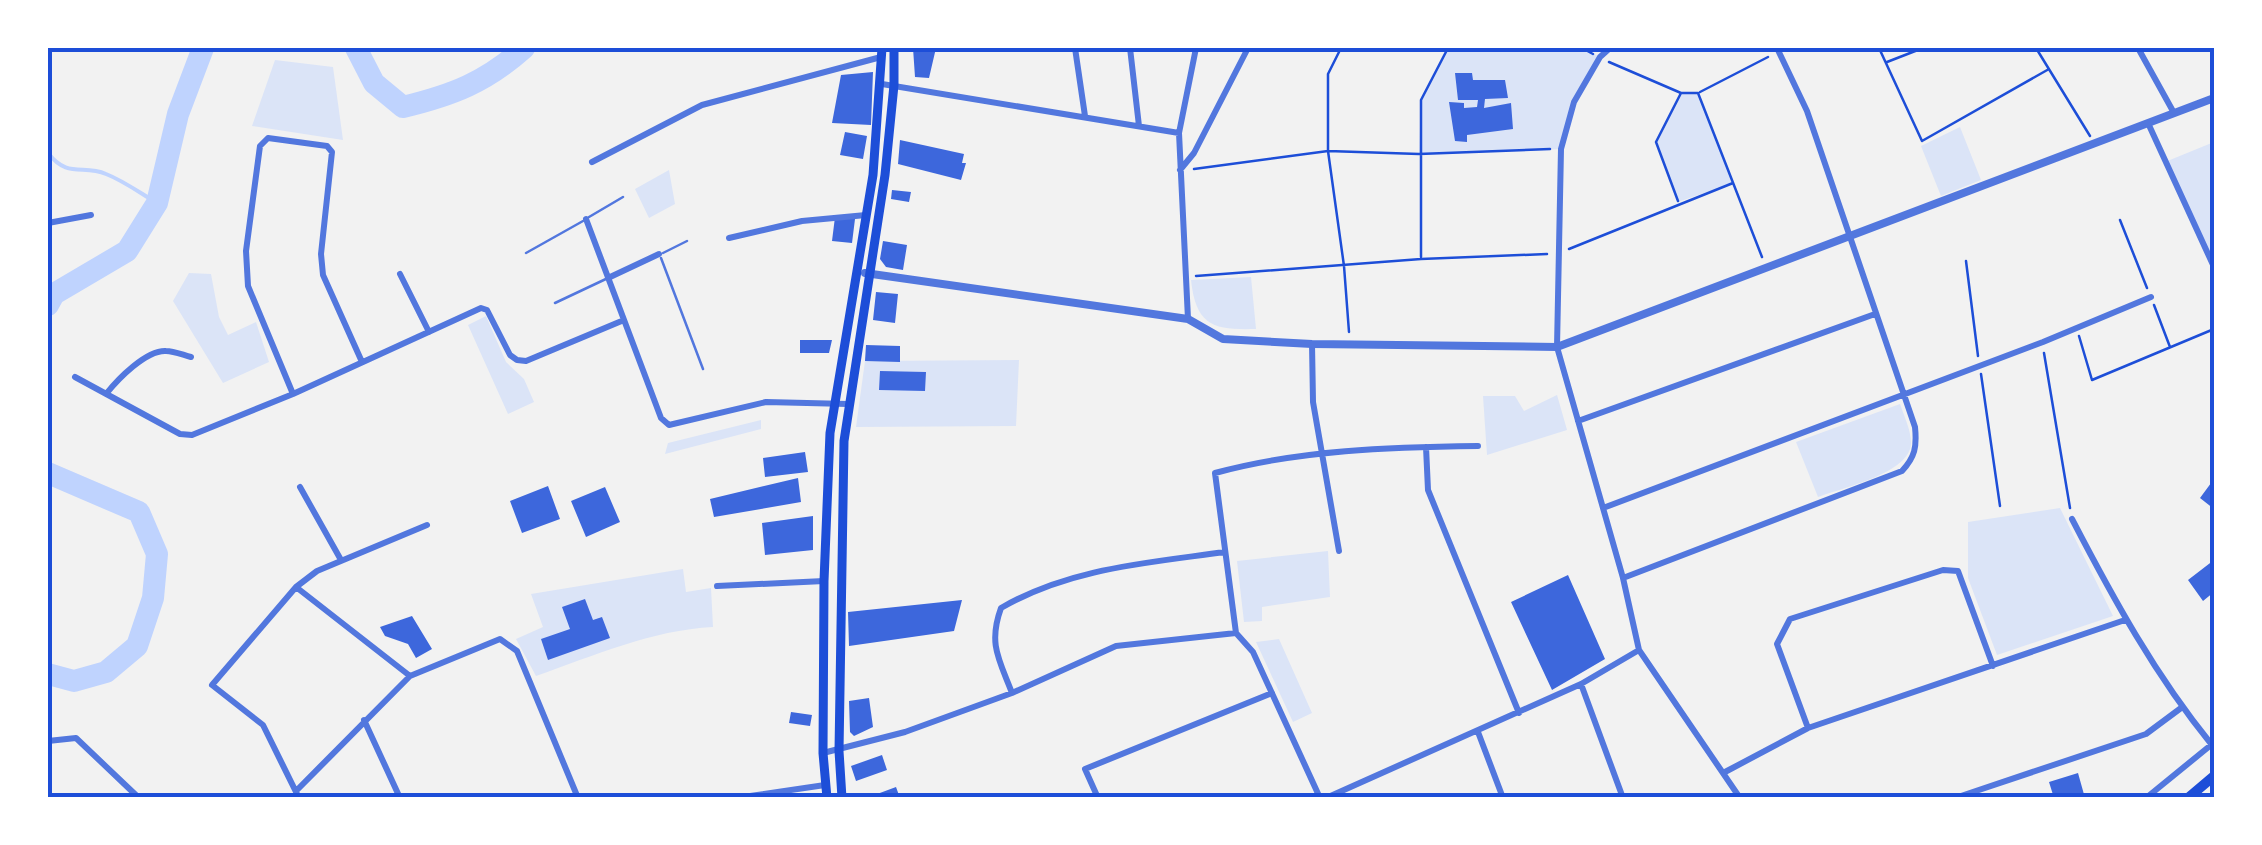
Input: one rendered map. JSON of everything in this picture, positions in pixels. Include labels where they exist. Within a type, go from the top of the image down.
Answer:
[{"type":"highway","points":[[2188,798],[2214,776]]},
{"type":"main road","points":[[842,798],[839,751],[844,441],[885,175],[894,48]]},
{"type":"main road","points":[[828,798],[824,754],[824,580],[834,402],[866,215],[882,84],[882,52]]},
{"type":"street","points":[[1075,48],[1086,116]]},
{"type":"street","points":[[1130,48],[1138,126]]},
{"type":"street","points":[[1188,319],[1178,134],[1196,48]]},
{"type":"street","points":[[1179,171],[1194,153],[1248,48]]},
{"type":"street","points":[[1610,48],[1574,102],[1562,149],[1557,347],[1623,578],[1639,650],[1740,798]]},
{"type":"street","points":[[2138,48],[2174,113]]},
{"type":"street","points":[[1623,578],[1902,471],[1912,460],[1917,445],[1807,111],[1778,50]]},
{"type":"street","points":[[592,162],[702,106],[882,52]]},
{"type":"street","points":[[882,84],[1178,134]]},
{"type":"street","points":[[856,272],[1188,319],[1223,339],[1557,347],[2214,98]]},
{"type":"street","points":[[2148,123],[2213,262]]},
{"type":"street","points":[[293,394],[253,302],[246,273],[260,146],[268,138],[327,146],[332,152],[323,276],[362,362]]},
{"type":"street","points":[[729,238],[802,220],[866,215]]},
{"type":"street","points":[[48,223],[91,216]]},
{"type":"street","points":[[586,219],[660,418],[669,424],[679,424],[766,402],[848,404]]},
{"type":"street","points":[[608,278],[660,254]]},
{"type":"street","points":[[400,274],[429,332]]},
{"type":"street","points":[[1604,508],[2151,297]]},
{"type":"street","points":[[75,376],[180,434],[192,435],[293,394],[481,308],[487,310],[510,355],[526,361],[624,320]]},
{"type":"street","points":[[1578,420],[1875,314]]},
{"type":"street","points":[[1312,344],[1321,456],[1339,551]]},
{"type":"street","points":[[106,394],[122,374],[154,354],[166,351],[191,357]]},
{"type":"street","points":[[1478,446],[1254,462],[1216,472],[1236,634],[1253,652],[1323,798],[1519,713],[1639,650]]},
{"type":"street","points":[[1426,447],[1428,490],[1519,713]]},
{"type":"street","points":[[300,487],[340,560]]},
{"type":"street","points":[[2072,519],[2125,620],[2182,708],[2213,744],[2146,798]]},
{"type":"street","points":[[427,524],[340,560],[296,586],[212,685],[264,725],[298,794],[364,720],[410,676],[500,639],[517,651],[578,798]]},
{"type":"street","points":[[1012,692],[996,652],[993,632],[1000,608],[1061,579],[1225,552]]},
{"type":"street","points":[[1808,728],[1778,644],[1790,619],[1943,570],[1958,572],[1992,666]]},
{"type":"street","points":[[716,586],[824,580]]},
{"type":"street","points":[[296,586],[410,676]]},
{"type":"street","points":[[1724,772],[1808,728],[2125,620]]},
{"type":"street","points":[[824,754],[905,732],[1012,692],[1116,646],[1236,634]]},
{"type":"street","points":[[1580,684],[1623,798]]},
{"type":"street","points":[[1098,798],[1086,768],[1272,693]]},
{"type":"street","points":[[1956,798],[2146,734],[2182,708]]},
{"type":"street","points":[[364,720],[400,798]]},
{"type":"street","points":[[1478,732],[1503,798]]},
{"type":"street","points":[[48,741],[76,738],[139,798]]},
{"type":"street","points":[[736,798],[825,785]]},
{"type":"lane","points":[[526,252],[622,198]]},
{"type":"lane","points":[[688,241],[660,254],[703,369]]},
{"type":"lane","points":[[555,303],[608,278]]},
{"type":"path","points":[[1342,48],[1328,74],[1328,152],[1350,344]]},
{"type":"path","points":[[1422,259],[1421,100],[1448,48]]},
{"type":"path","points":[[1582,48],[1681,94],[1698,93],[1778,50]]},
{"type":"path","points":[[1879,48],[1922,141],[2049,69]]},
{"type":"path","points":[[1885,62],[1923,48]]},
{"type":"path","points":[[2036,48],[2095,144]]},
{"type":"path","points":[[1698,93],[1767,268]]},
{"type":"path","points":[[1678,202],[1656,142],[1681,94]]},
{"type":"path","points":[[1179,171],[1328,152],[1419,154],[1562,149]]},
{"type":"path","points":[[1184,277],[1558,253],[1733,182]]},
{"type":"path","points":[[2120,220],[2170,347]]},
{"type":"path","points":[[1966,262],[2000,506]]},
{"type":"path","points":[[2077,328],[2092,380],[2214,329]]},
{"type":"path","points":[[2042,342],[2072,519]]},
{"type":"shaded area","points":[[1448,48],[1582,48],[1600,57],[1574,102],[1561,149],[1419,154],[1421,100]]},
{"type":"shaded area","points":[[275,60],[333,67],[343,140],[252,126]]},
{"type":"shaded area","points":[[1681,93],[1698,93],[1733,183],[1678,202],[1656,142]]},
{"type":"shaded area","points":[[1960,127],[1981,180],[1941,196],[1921,146]]},
{"type":"shaded area","points":[[2214,142],[2214,259],[2211,260],[2165,162]]},
{"type":"shaded area","points":[[669,170],[675,204],[649,218],[635,189]]},
{"type":"shaded area","points":[[189,273],[211,274],[219,317],[228,335],[256,322],[269,362],[223,383],[173,301]]},
{"type":"shaded area","points":[[1251,277],[1256,329],[1219,326],[1197,308],[1191,280]]},
{"type":"shaded area","points":[[486,316],[506,362],[524,379],[534,402],[508,414],[468,325]]},
{"type":"shaded area","points":[[1019,360],[1016,426],[856,427],[865,361]]},
{"type":"shaded area","points":[[1557,395],[1567,430],[1487,455],[1483,396],[1515,396],[1524,411]]},
{"type":"shaded area","points":[[1900,404],[1909,428],[1908,454],[1874,478],[1818,497],[1796,442]]},
{"type":"shaded area","points":[[761,420],[761,429],[665,454],[668,443]]},
{"type":"shaded area","points":[[2060,508],[2113,616],[1997,655],[1968,578],[1968,522]]},
{"type":"shaded area","points":[[1328,551],[1330,597],[1262,607],[1262,621],[1244,622],[1237,561]]},
{"type":"shaded area","points":[[683,569],[686,592],[711,588],[713,627],[645,639],[536,676],[516,639],[543,627],[531,594]]},
{"type":"shaded area","points":[[1279,639],[1312,713],[1293,722],[1256,642]]},
{"type":"building","points":[[913,48],[936,48],[929,78],[915,77]]},
{"type":"building","points":[[873,72],[871,125],[832,123],[841,75]]},
{"type":"building","points":[[1455,73],[1472,73],[1473,80],[1505,80],[1508,98],[1485,99],[1484,108],[1511,103],[1513,129],[1467,135],[1467,142],[1455,141],[1449,102],[1464,103],[1464,108],[1477,107],[1478,100],[1458,100]]},
{"type":"building","points":[[845,132],[867,136],[863,159],[840,155]]},
{"type":"building","points":[[900,140],[964,154],[962,163],[966,163],[961,180],[898,164]]},
{"type":"building","points":[[892,190],[911,192],[909,202],[891,199]]},
{"type":"building","points":[[835,217],[855,219],[852,243],[832,241]]},
{"type":"building","points":[[883,241],[907,245],[903,270],[886,267],[880,259]]},
{"type":"building","points":[[876,292],[898,294],[895,323],[873,320]]},
{"type":"building","points":[[800,340],[832,340],[829,353],[800,353]]},
{"type":"building","points":[[866,345],[900,346],[900,362],[865,361]]},
{"type":"building","points":[[880,371],[926,372],[925,391],[879,390]]},
{"type":"building","points":[[805,452],[808,472],[765,477],[763,458]]},
{"type":"building","points":[[798,478],[801,502],[714,517],[710,499]]},
{"type":"building","points":[[2214,479],[2214,509],[2200,498]]},
{"type":"building","points":[[548,486],[560,519],[522,533],[510,501]]},
{"type":"building","points":[[605,487],[620,522],[586,537],[571,501]]},
{"type":"building","points":[[813,516],[813,550],[765,555],[762,523]]},
{"type":"building","points":[[2214,560],[2214,592],[2203,601],[2188,580]]},
{"type":"building","points":[[1568,575],[1605,659],[1552,690],[1511,602]]},
{"type":"building","points":[[585,599],[593,620],[602,617],[610,638],[548,660],[541,639],[570,629],[562,607]]},
{"type":"building","points":[[962,600],[954,631],[849,646],[848,612]]},
{"type":"building","points":[[412,616],[432,649],[416,658],[408,644],[385,636],[380,627]]},
{"type":"building","points":[[869,698],[873,727],[854,736],[850,732],[849,701]]},
{"type":"building","points":[[791,712],[812,715],[810,726],[789,723]]},
{"type":"building","points":[[882,755],[887,770],[856,781],[851,766]]},
{"type":"building","points":[[2078,773],[2085,798],[2054,798],[2049,782]]},
{"type":"building","points":[[896,787],[900,798],[869,798],[869,797]]},
{"type":"waterway","points":[[48,305],[54,294],[127,251],[157,203],[178,114],[203,48]]},
{"type":"waterway","points":[[356,48],[374,83],[403,107],[468,86],[524,48]]},
{"type":"waterway","points":[[48,153],[62,166],[106,174],[157,203]]},
{"type":"waterway","points":[[48,473],[139,512],[157,554],[153,598],[137,646],[106,672],[74,681],[48,674]]}]
